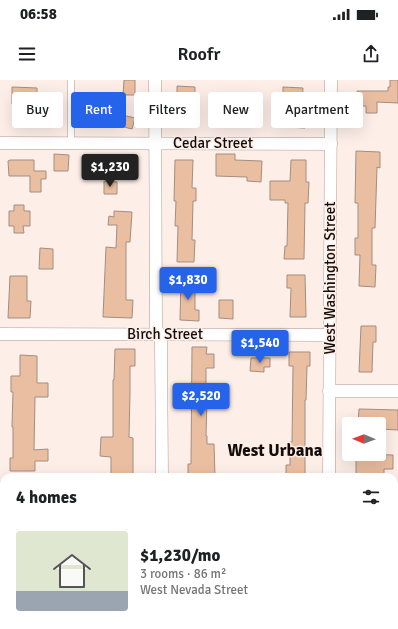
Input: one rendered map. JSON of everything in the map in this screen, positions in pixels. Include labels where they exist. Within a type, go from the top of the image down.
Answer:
[{"type":"street","points":[[155,80],[156,327],[161,342],[162,473]]},
{"type":"street","name":"West Washington Street","points":[[328,473],[331,80]]},
{"type":"street","name":"Cedar Street","points":[[0,143],[331,144]]},
{"type":"street","name":"Birch Street","points":[[0,334],[329,335]]},
{"type":"street","points":[[329,391],[398,391]]},
{"type":"lane","points":[[71,80],[71,143]]},
{"type":"building","points":[[124,80],[135,80],[134,95],[126,95],[126,92],[123,92]]},
{"type":"building","points":[[390,80],[398,80],[398,103],[377,102],[377,113],[366,113],[366,106],[363,106],[363,92],[357,91],[388,91],[388,87],[390,87]]},
{"type":"building","points":[[177,86],[195,87],[195,92],[177,92]]},
{"type":"building","points":[[12,87],[37,88],[37,92],[12,92]]},
{"type":"building","points":[[283,87],[303,88],[303,92],[283,92]]},
{"type":"building","points":[[126,116],[134,118],[132,129],[126,128]]},
{"type":"building","points":[[356,151],[380,152],[380,168],[377,167],[375,228],[372,228],[372,265],[376,265],[375,287],[359,286],[360,255],[355,255],[355,238],[358,238],[358,203],[355,203]]},
{"type":"building","points":[[54,154],[69,155],[68,171],[54,171]]},
{"type":"building","points":[[216,154],[235,154],[235,160],[262,161],[261,182],[247,181],[247,177],[216,176]]},
{"type":"building","points":[[120,157],[132,157],[132,173],[120,172]]},
{"type":"building","points":[[34,160],[34,171],[46,171],[46,179],[41,179],[41,192],[30,192],[30,176],[9,176],[8,161]]},
{"type":"building","points":[[175,160],[193,160],[192,188],[196,188],[196,201],[193,201],[192,240],[195,240],[194,262],[177,262],[178,226],[175,226],[176,201],[174,201]]},
{"type":"building","points":[[291,160],[306,160],[306,182],[309,182],[308,203],[305,203],[304,259],[284,259],[285,246],[287,246],[288,203],[285,203],[285,200],[270,200],[270,181],[290,181]]},
{"type":"building","points":[[104,181],[117,182],[117,194],[104,194]]},
{"type":"building","points":[[14,205],[24,205],[24,211],[30,211],[30,226],[23,226],[24,233],[14,233],[14,226],[9,226],[9,211],[14,211]]},
{"type":"building","points":[[114,211],[132,212],[130,242],[126,242],[126,300],[133,300],[132,318],[103,317],[106,247],[116,248],[117,225],[108,225],[109,216],[114,217]]},
{"type":"building","points":[[40,248],[53,249],[53,269],[39,269]]},
{"type":"building","points":[[287,275],[305,275],[306,317],[290,317],[291,288],[287,288]]},
{"type":"building","points":[[10,276],[27,276],[27,301],[31,301],[30,318],[8,318]]},
{"type":"building","points":[[181,278],[195,278],[195,310],[199,310],[199,321],[180,320]]},
{"type":"building","points":[[219,300],[233,300],[233,319],[219,318]]},
{"type":"building","points":[[361,326],[376,326],[376,342],[373,342],[372,372],[359,372]]},
{"type":"building","points":[[192,347],[207,347],[206,354],[214,354],[214,368],[206,368],[206,390],[212,390],[212,399],[207,399],[206,436],[207,444],[214,444],[215,473],[188,473],[188,464],[191,464]]},
{"type":"building","points":[[115,349],[135,349],[135,366],[130,366],[129,437],[133,438],[133,473],[111,473],[111,457],[100,456],[101,437],[113,437]]},
{"type":"building","points":[[289,352],[310,352],[310,366],[307,366],[305,400],[305,473],[286,473],[286,465],[290,465],[290,442],[292,442],[293,366],[289,366]]},
{"type":"building","points":[[20,355],[37,356],[37,383],[48,383],[48,397],[35,397],[34,450],[48,449],[48,461],[35,461],[35,471],[10,471],[10,458],[13,458],[13,392],[11,392],[11,376],[20,376]]},
{"type":"building","points":[[251,358],[270,358],[270,367],[264,367],[264,372],[250,371]]},
{"type":"building","points":[[359,409],[398,410],[398,430],[386,429],[386,417],[358,417]]},
{"type":"building","points":[[386,455],[393,455],[393,469],[384,469],[384,473],[356,473],[356,461],[386,461]]},
{"type":"district","name":"West Urbana","points":[[275,450]]}]
